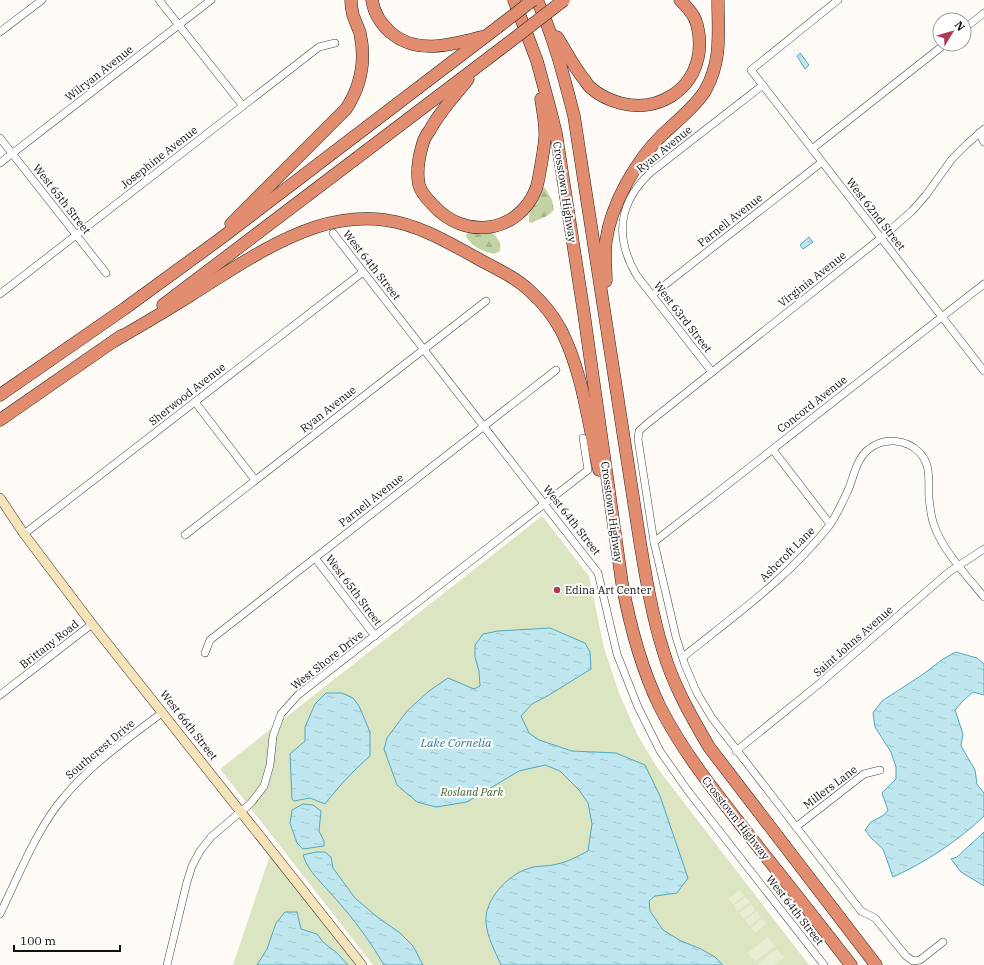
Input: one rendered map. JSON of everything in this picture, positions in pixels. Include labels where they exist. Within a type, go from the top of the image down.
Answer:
[{"type":"highway","points":[[220,239],[232,221],[299,157],[346,109],[351,100],[361,74],[363,59],[360,36],[353,15],[351,0]]},
{"type":"highway","points":[[372,0],[374,10],[379,21],[394,36],[404,42],[434,46],[449,45],[486,36]]},
{"type":"highway","points":[[508,0],[523,22]]},
{"type":"highway","name":"Crosstown Highway","points":[[514,0],[537,61],[550,109],[560,158],[628,616],[647,677],[660,706],[691,760],[851,965]]},
{"type":"highway","points":[[0,395],[124,309],[220,239],[533,0]]},
{"type":"highway","name":"Crosstown Highway","points":[[537,0],[547,21],[574,116],[650,599],[663,651],[670,672],[691,716],[709,747],[876,965]]},
{"type":"highway","points":[[0,420],[114,341],[564,0]]},
{"type":"highway","points":[[547,21],[577,70],[589,86],[594,90],[609,99],[628,105],[640,106],[654,104],[670,97],[680,89],[692,75],[696,65],[699,44],[697,25],[690,11],[680,0]]},
{"type":"highway","points":[[604,308],[606,286],[606,241],[611,220],[620,196],[640,161],[654,144],[698,99],[706,89],[712,77],[719,47],[718,0]]},
{"type":"highway","points":[[476,66],[464,85],[436,118],[423,141],[418,172],[420,187],[428,200],[441,214],[456,223],[469,227],[487,227],[500,224],[518,215],[537,188],[545,137],[537,61]]},
{"type":"highway","points":[[114,341],[178,304],[250,257],[285,239],[317,226],[346,220],[371,219],[387,220],[422,229],[453,244],[516,279],[530,290],[555,319],[566,341],[578,372],[618,550]]},
{"type":"street","points":[[0,32],[42,0]]},
{"type":"street","points":[[159,0],[243,106]]},
{"type":"street","name":"Wilryan Avenue","points":[[0,163],[211,0]]},
{"type":"street","name":"West 62nd Street","points":[[838,0],[751,70],[984,371]]},
{"type":"street","points":[[972,23],[984,13]]},
{"type":"street","name":"Josephine Avenue","points":[[0,294],[319,47],[335,42]]},
{"type":"street","points":[[812,149],[935,52]]},
{"type":"street","name":"Ryan Avenue","points":[[637,276],[624,250],[622,236],[626,207],[632,194],[640,182],[651,172],[763,86]]},
{"type":"street","points":[[981,131],[984,142]]},
{"type":"street","name":"Virginia Avenue","points":[[654,542],[638,439],[639,431],[881,238],[926,195],[952,160],[981,131]]},
{"type":"street","name":"West 65th Street","points":[[0,138],[106,273]]},
{"type":"street","name":"Parnell Avenue","points":[[652,295],[822,162]]},
{"type":"street","name":"West 64th Street","points":[[333,233],[598,573],[617,654],[638,707],[660,751],[688,791],[824,965]]},
{"type":"street","name":"Sherwood Avenue","points":[[24,534],[363,272]]},
{"type":"street","name":"West 63rd Street","points":[[637,276],[712,372]]},
{"type":"street","name":"Concord Avenue","points":[[654,542],[984,284]]},
{"type":"street","name":"Ryan Avenue","points":[[185,535],[486,301]]},
{"type":"street","name":"Parnell Avenue","points":[[205,653],[210,640],[556,370]]},
{"type":"street","points":[[195,402],[255,480]]},
{"type":"street","name":"West Shore Drive","points":[[167,965],[192,866],[200,851],[211,837],[251,803],[264,786],[270,765],[273,736],[281,714],[298,695],[588,470],[583,438]]},
{"type":"street","name":"Ashcroft Lane","points":[[683,657],[785,574],[806,553],[830,524],[842,503],[862,456],[870,448],[879,443],[890,441],[901,442],[911,446],[920,453],[926,462],[929,472],[929,498],[934,525],[940,538],[959,566],[984,597]]},
{"type":"street","points":[[773,450],[830,524]]},
{"type":"street","name":"West 66th Street","points":[[0,498],[24,534],[92,624],[362,965]]},
{"type":"street","points":[[654,542],[676,637],[697,693],[712,718],[861,911],[868,913],[875,918],[906,956],[913,961],[920,960],[943,942]]},
{"type":"street","name":"Saint Johns Avenue","points":[[736,750],[819,684],[926,592],[959,566],[984,549]]},
{"type":"street","name":"West 65th Street","points":[[315,558],[375,636]]},
{"type":"street","name":"Brittany Road","points":[[0,695],[92,624]]},
{"type":"street","name":"Southcrest Drive","points":[[0,914],[36,841],[62,798],[99,762],[163,712]]},
{"type":"street","name":"Millers Lane","points":[[796,827],[864,774],[880,770]]},
{"type":"green space","points":[[543,187],[552,200],[554,210],[547,216],[531,223],[529,222],[529,217],[531,208],[534,200]]},
{"type":"green space","points":[[468,231],[491,231],[500,243],[500,251],[494,254],[478,248],[468,240],[466,236]]},
{"type":"green space","name":"Rosland Park","points":[[542,516],[589,576],[604,648],[619,693],[637,734],[658,769],[809,965],[373,965],[220,769]]},
{"type":"green space","points":[[270,855],[356,965],[233,965]]},
{"type":"green space","points":[[740,890],[744,896],[733,904],[728,899]]},
{"type":"green space","points":[[745,897],[750,902],[738,911],[734,906]]},
{"type":"green space","points":[[751,904],[755,910],[744,919],[739,913]]},
{"type":"green space","points":[[757,911],[761,917],[750,926],[745,920]]},
{"type":"green space","points":[[762,919],[766,924],[755,933],[751,928]]},
{"type":"green space","points":[[767,937],[775,946],[755,962],[748,953]]},
{"type":"green space","points":[[777,949],[784,958],[775,965],[757,965]]},
{"type":"water","points":[[800,53],[809,65],[805,69],[797,56]]},
{"type":"water","points":[[809,237],[813,242],[803,249],[800,245]]},
{"type":"water","name":"Lake Cornelia","points":[[550,628],[585,643],[590,652],[591,669],[532,704],[521,716],[529,733],[539,740],[572,751],[616,753],[645,765],[660,796],[688,878],[677,893],[655,896],[649,901],[650,911],[663,930],[681,941],[701,949],[715,957],[723,965],[501,965],[490,939],[486,922],[486,914],[493,897],[505,883],[520,872],[538,866],[561,863],[573,859],[588,851],[592,824],[588,803],[579,790],[560,771],[545,765],[519,771],[467,802],[436,807],[417,802],[397,785],[384,749],[387,738],[407,711],[429,691],[448,678],[474,689],[480,686],[479,671],[475,657],[475,645],[483,634],[498,631]]},
{"type":"water","points":[[956,652],[977,658],[984,664],[984,695],[973,692],[955,710],[963,734],[961,746],[975,770],[977,784],[984,793],[984,816],[941,850],[917,865],[893,877],[883,849],[865,830],[871,822],[884,815],[888,810],[882,793],[896,779],[896,767],[891,752],[875,727],[873,713],[882,701],[922,675],[943,659]]},
{"type":"water","points":[[326,693],[342,693],[353,698],[359,706],[370,732],[370,756],[346,779],[325,804],[310,798],[294,801],[292,799],[290,754],[305,741],[305,727],[315,704]]},
{"type":"water","points":[[303,804],[313,805],[321,811],[319,831],[324,841],[324,846],[303,849],[297,843],[290,823],[292,810]]},
{"type":"water","points":[[984,832],[984,886],[961,872],[951,859],[957,857]]},
{"type":"water","points":[[316,852],[325,852],[331,857],[333,868],[355,898],[376,916],[400,933],[413,946],[423,965],[384,965],[354,921],[308,867],[303,855]]},
{"type":"water","points":[[285,912],[297,912],[301,929],[317,934],[323,942],[337,953],[348,965],[257,965],[267,949],[276,923]]},
{"type":"place","name":"Edina Art Center","points":[[557,590]]}]
